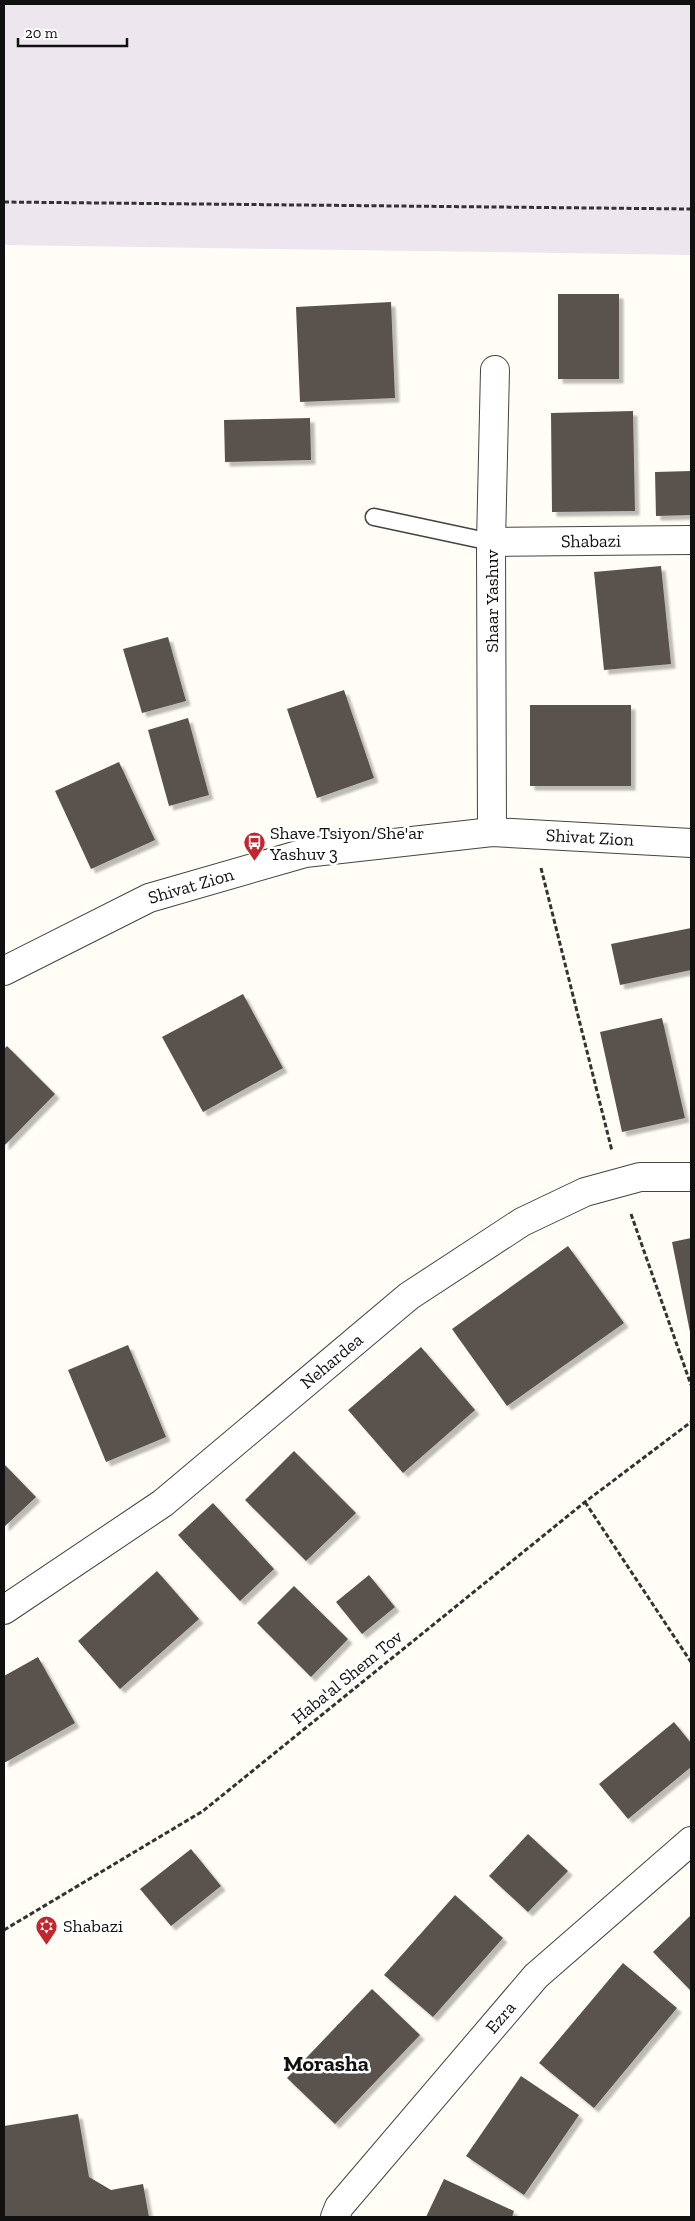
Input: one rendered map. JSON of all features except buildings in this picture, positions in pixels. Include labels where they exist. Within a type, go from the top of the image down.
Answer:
[{"type":"street","name":"Shaar Yashuv","points":[[492,832],[491,542],[495,370]]},
{"type":"street","name":"Shabazi","points":[[491,542],[691,540]]},
{"type":"street","name":"Shivat Zion","points":[[4,971],[149,898],[305,853],[492,832],[691,843]]},
{"type":"street","name":"Nehardea","points":[[4,1610],[163,1502],[409,1296],[522,1222],[585,1192],[620,1182],[640,1177],[691,1177]]},
{"type":"street","name":"Ezra","points":[[335,2217],[339,2207],[536,1976],[691,1841]]},
{"type":"lane","points":[[374,516],[491,542]]},
{"type":"path","points":[[4,202],[691,209]]},
{"type":"path","points":[[532,834],[620,1182],[691,1385]]},
{"type":"path","name":"Haba'al Shem Tov","points":[[4,1930],[203,1811],[585,1502],[691,1422]]},
{"type":"path","points":[[585,1502],[691,1662]]},
{"type":"shaded area","points":[[4,4],[691,4],[691,255],[4,245]]},
{"type":"place","name":"Shave Tsiyon/She'ar Yashuv 3","points":[[254,862]]},
{"type":"place","name":"Shabazi","points":[[47,1945]]},
{"type":"district","name":"Morasha","points":[[326,2063]]}]
